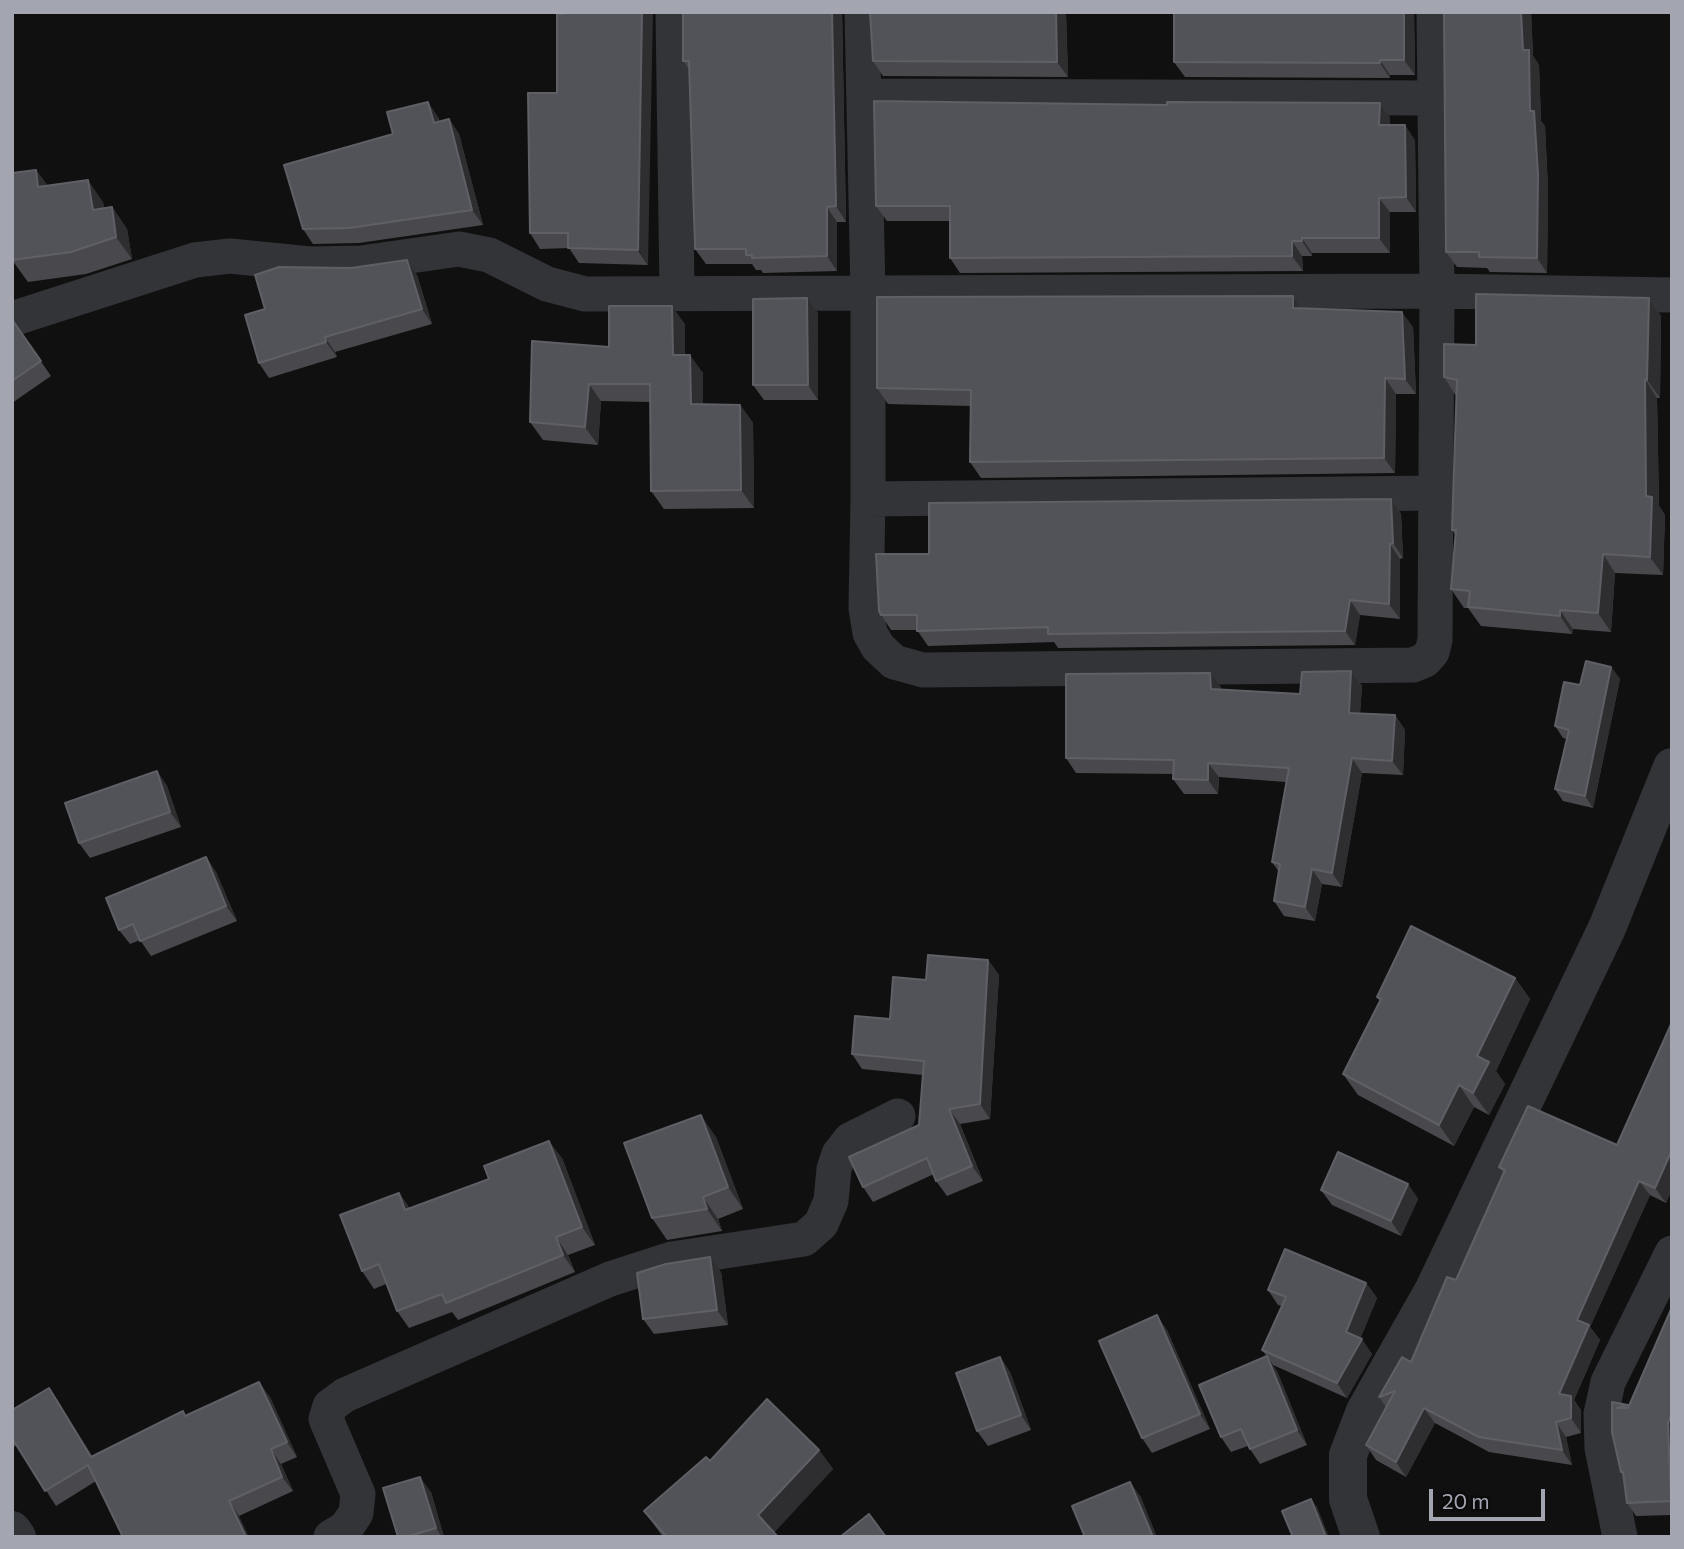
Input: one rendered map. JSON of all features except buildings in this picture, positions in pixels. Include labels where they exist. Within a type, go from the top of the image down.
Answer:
[{"type":"street","points":[[673,12],[677,292]]},
{"type":"street","points":[[862,12],[868,293],[866,608],[870,633],[878,647],[894,662],[923,670],[1413,665],[1425,660],[1432,652],[1435,640],[1437,493],[1434,12]]},
{"type":"street","points":[[864,96],[1433,98]]},
{"type":"street","points":[[12,319],[162,269],[230,256],[310,264],[361,264],[459,249],[489,255],[547,284],[585,294],[1437,291],[1672,295]]},
{"type":"street","points":[[868,499],[1437,493]]},
{"type":"street","points":[[1361,1537],[1349,1499],[1348,1455],[1365,1411],[1434,1289],[1565,1016],[1606,928],[1672,767]]},
{"type":"street","points":[[331,1537],[346,1528],[356,1513],[358,1494],[326,1419],[331,1406],[338,1400],[610,1279],[672,1259],[804,1239],[821,1224],[831,1202],[834,1169],[839,1154],[850,1140],[898,1116]]},
{"type":"street","points":[[1620,1537],[1602,1448],[1601,1414],[1608,1382],[1672,1253]]},
{"type":"street","points":[[12,1530],[17,1537]]}]
